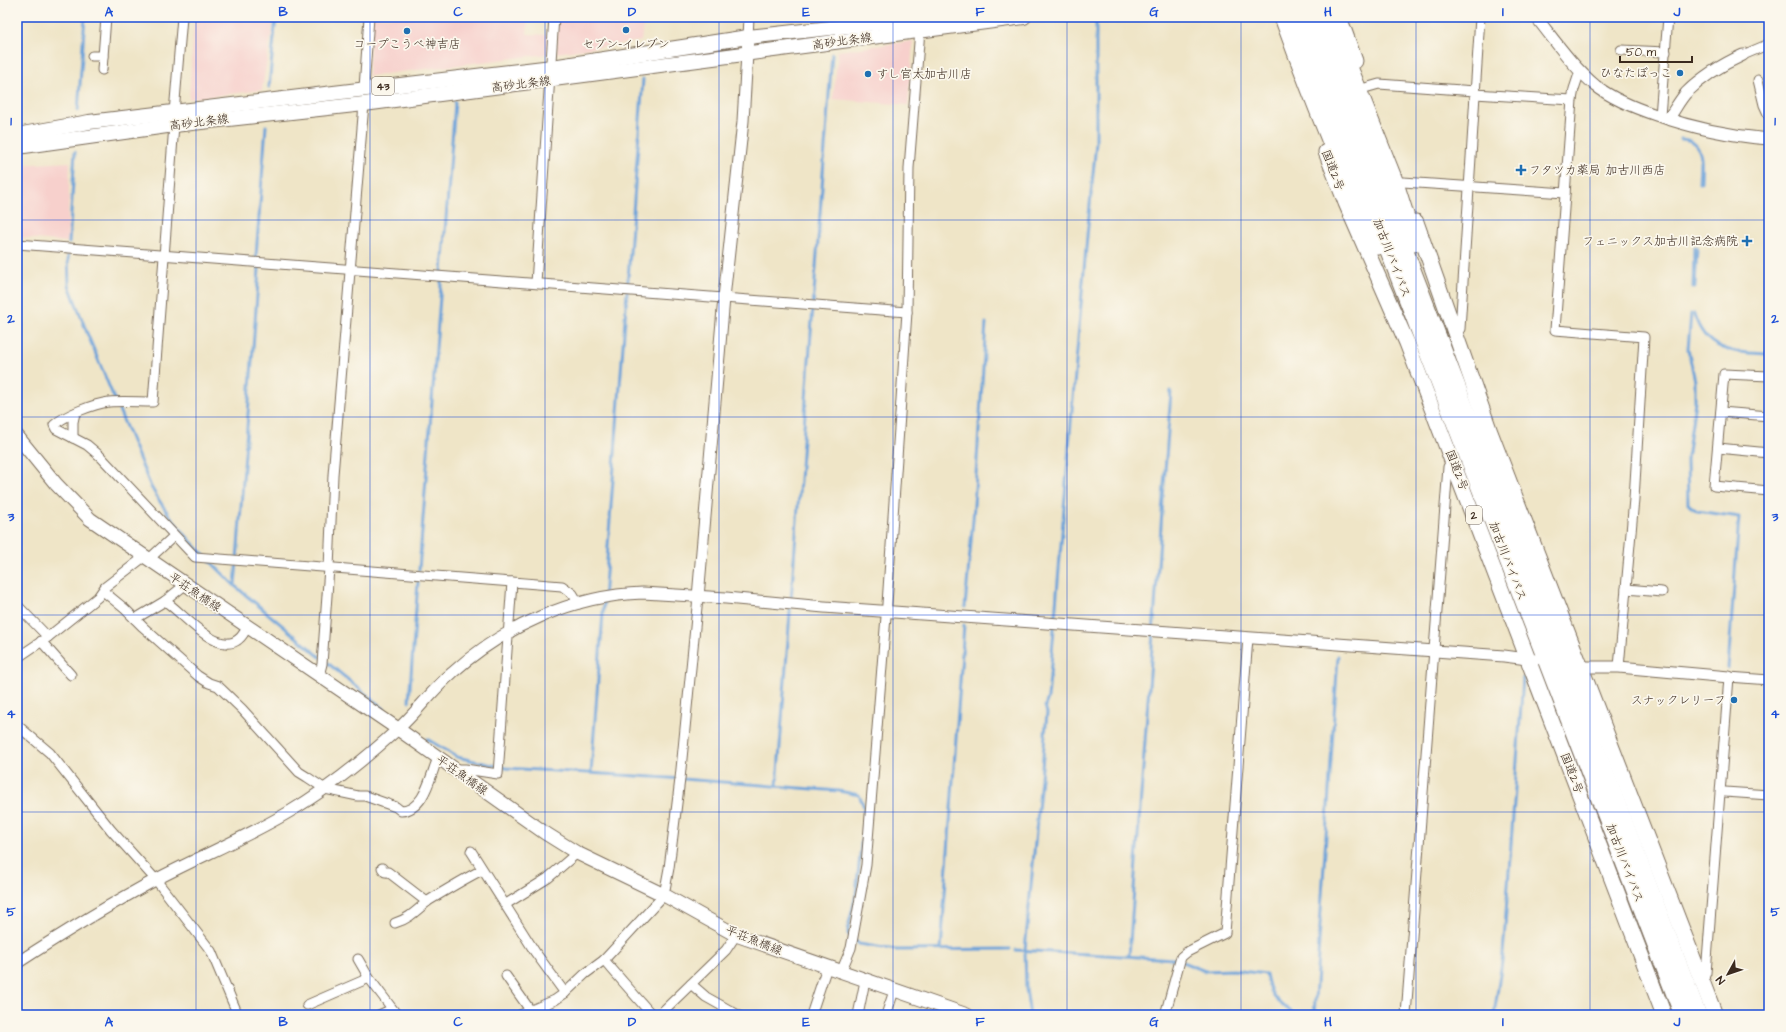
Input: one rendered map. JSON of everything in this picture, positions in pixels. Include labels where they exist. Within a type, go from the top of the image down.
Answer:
[{"type":"highway","name":"国道2号","points":[[1276,17],[1346,203],[1407,342],[1532,660],[1664,1015]]},
{"type":"highway","points":[[1283,17],[1303,73],[1360,211],[1386,265],[1421,311]]},
{"type":"highway","name":"加古川バイパス","points":[[1299,17],[1421,311],[1698,1015]]},
{"type":"highway","name":"加古川バイパス","points":[[1315,17],[1421,311],[1683,1015]]},
{"type":"highway","points":[[1329,17],[1395,183],[1426,283],[1421,311]]},
{"type":"highway","points":[[1339,17],[1365,88],[1403,182],[1487,425],[1578,667],[1714,1015]]},
{"type":"main road","name":"高砂北条線","points":[[17,135],[82,123],[174,119],[364,104],[748,38],[924,20],[1024,17]]},
{"type":"main road","name":"高砂北条線","points":[[17,147],[174,119],[364,88],[746,55],[924,20]]},
{"type":"main road","name":"平荘魚橋線","points":[[17,436],[56,484],[90,519],[146,559],[247,627],[320,670],[400,728],[454,770],[545,833],[577,853],[664,895],[736,935],[894,991],[967,1015]]},
{"type":"street","points":[[102,70],[106,17]]},
{"type":"street","points":[[182,17],[153,402],[108,402],[76,413],[54,425],[56,429],[59,432],[87,445],[100,456],[195,557],[420,576],[562,586],[573,594],[578,604]]},
{"type":"street","points":[[364,88],[369,17]]},
{"type":"street","points":[[536,283],[554,17]]},
{"type":"street","points":[[506,976],[525,1013],[554,1000],[565,993],[585,974],[604,960],[664,895],[669,868],[680,775],[698,597],[724,298],[742,121],[749,17]]},
{"type":"street","points":[[1455,334],[1460,329],[1480,17]]},
{"type":"street","points":[[1536,17],[1580,71],[1597,86],[1618,100],[1664,117],[1715,132],[1769,140]]},
{"type":"street","points":[[1664,117],[1668,17]]},
{"type":"street","points":[[841,972],[851,945],[866,865],[907,312],[909,168],[924,20]]},
{"type":"street","points":[[1664,117],[1685,94],[1699,82],[1730,61],[1769,44]]},
{"type":"street","points":[[1621,50],[1666,52]]},
{"type":"street","points":[[92,56],[103,56]]},
{"type":"street","points":[[1580,71],[1572,100],[1555,330],[1644,337],[1634,499],[1619,668]]},
{"type":"street","points":[[1758,80],[1764,105],[1769,116]]},
{"type":"street","points":[[1365,88],[1379,84],[1572,100]]},
{"type":"street","points":[[320,670],[329,568],[333,475],[364,104]]},
{"type":"street","points":[[1403,182],[1470,188],[1565,193]]},
{"type":"street","points":[[17,244],[261,264],[350,269],[907,312]]},
{"type":"street","points":[[1769,376],[1724,374],[1714,486],[1769,491]]},
{"type":"street","points":[[1721,412],[1769,416]]},
{"type":"street","points":[[73,438],[73,422],[76,413]]},
{"type":"street","points":[[1718,448],[1769,453]]},
{"type":"street","points":[[1406,1015],[1448,467],[1453,460]]},
{"type":"street","points":[[17,658],[45,639],[103,591],[105,587],[146,559],[174,536]]},
{"type":"street","points":[[454,770],[465,769],[498,774],[512,582]]},
{"type":"street","points":[[135,619],[165,601],[184,585]]},
{"type":"street","points":[[1626,589],[1662,592]]},
{"type":"street","points":[[103,591],[198,676],[209,683],[218,686],[242,709],[299,772],[325,789],[358,796],[365,796],[404,811],[416,804],[421,798],[438,758]]},
{"type":"street","points":[[17,962],[70,929],[156,880],[288,812],[325,789],[400,728],[450,674],[468,658],[508,632],[564,607],[605,598],[643,593],[1048,622],[1532,660]]},
{"type":"street","points":[[165,601],[204,634],[219,642],[229,643],[237,641],[244,634],[247,627]]},
{"type":"street","points":[[17,605],[45,639],[71,675]]},
{"type":"street","points":[[1165,1015],[1181,957],[1187,952],[1225,933],[1248,638]]},
{"type":"street","points":[[1578,667],[1619,668],[1769,680]]},
{"type":"street","points":[[1701,983],[1706,973],[1730,678]]},
{"type":"street","points":[[17,725],[50,753],[111,830],[156,880],[211,951],[238,1015]]},
{"type":"street","points":[[1725,792],[1769,795]]},
{"type":"street","points":[[471,851],[535,952],[565,993]]},
{"type":"street","points":[[506,904],[548,878],[577,853]]},
{"type":"street","points":[[382,868],[385,872],[388,872],[427,902]]},
{"type":"street","points":[[394,923],[405,920],[427,902],[482,870]]},
{"type":"street","points":[[660,1015],[726,950],[736,935]]},
{"type":"street","points":[[358,959],[369,978],[395,1012],[379,1015]]},
{"type":"street","points":[[604,960],[652,1015]]},
{"type":"street","points":[[811,1015],[827,967]]},
{"type":"street","points":[[306,1005],[369,978]]},
{"type":"street","points":[[858,1015],[866,981]]},
{"type":"street","points":[[691,984],[706,997],[738,1015]]},
{"type":"street","points":[[886,1015],[894,991]]},
{"type":"shaded area","points":[[194,17],[274,17],[262,90],[189,99]]},
{"type":"shaded area","name":"コープこうべ神吉店","points":[[372,17],[528,17],[527,34],[548,35],[547,54],[368,76]]},
{"type":"shaded area","points":[[558,17],[644,17],[641,41],[557,53]]},
{"type":"shaded area","name":"すし官太加古川店","points":[[913,41],[908,105],[833,99],[838,51]]},
{"type":"shaded area","points":[[70,162],[67,242],[17,237],[17,165]]},
{"type":"waterway","points":[[78,111],[85,17]]},
{"type":"waterway","points":[[269,87],[276,17]]},
{"type":"waterway","points":[[1030,1015],[1026,989],[1025,950],[1047,713],[1045,706],[1048,698],[1081,298],[1096,142],[1096,17]]},
{"type":"waterway","points":[[777,786],[832,54]]},
{"type":"waterway","points":[[591,773],[643,79]]},
{"type":"waterway","points":[[419,570],[455,102]]},
{"type":"waterway","points":[[235,586],[259,269],[256,256],[266,126]]},
{"type":"waterway","points":[[1681,139],[1689,140],[1698,149],[1702,168],[1701,182]]},
{"type":"waterway","points":[[69,243],[75,152]]},
{"type":"waterway","points":[[1699,183],[1700,161]]},
{"type":"waterway","points":[[1693,287],[1694,247]]},
{"type":"waterway","points":[[1695,287],[1697,247]]},
{"type":"waterway","points":[[68,256],[69,285],[87,333],[151,487],[175,523],[204,555]]},
{"type":"waterway","points":[[1691,314],[1688,349],[1695,381],[1695,401],[1687,459],[1688,504],[1697,511],[1739,517],[1728,668]]},
{"type":"waterway","points":[[1694,314],[1699,327],[1706,336],[1722,348],[1733,351],[1769,354]]},
{"type":"waterway","points":[[965,607],[973,520],[986,323]]},
{"type":"waterway","points":[[1129,956],[1171,391]]},
{"type":"waterway","points":[[210,561],[235,586],[320,657]]},
{"type":"waterway","points":[[409,701],[418,582]]},
{"type":"waterway","points":[[941,950],[964,625]]},
{"type":"waterway","points":[[1314,1015],[1338,656]]},
{"type":"waterway","points":[[324,660],[384,709]]},
{"type":"waterway","points":[[1494,1015],[1503,954],[1523,678]]},
{"type":"waterway","points":[[427,739],[457,757],[506,768],[669,778],[839,791],[859,795],[864,807],[864,817],[856,894],[848,934],[859,944],[896,950],[1010,949]]},
{"type":"waterway","points":[[1016,950],[1175,959],[1205,971],[1233,970],[1266,974],[1272,994],[1295,1015]]},
{"type":"place","name":"セブン-イレブン","points":[[626,30]]},
{"type":"place","name":"コープこうべ神吉店","points":[[407,31]]},
{"type":"place","name":"ひなたぼっこ","points":[[1680,73]]},
{"type":"place","name":"すし官太加古川店","points":[[868,74]]},
{"type":"place","name":"フタツカ薬局 加古川西店","points":[[1521,170]]},
{"type":"place","name":"フェニックス加古川記念病院","points":[[1747,241]]},
{"type":"place","name":"スナックレリーフ","points":[[1734,700]]}]
